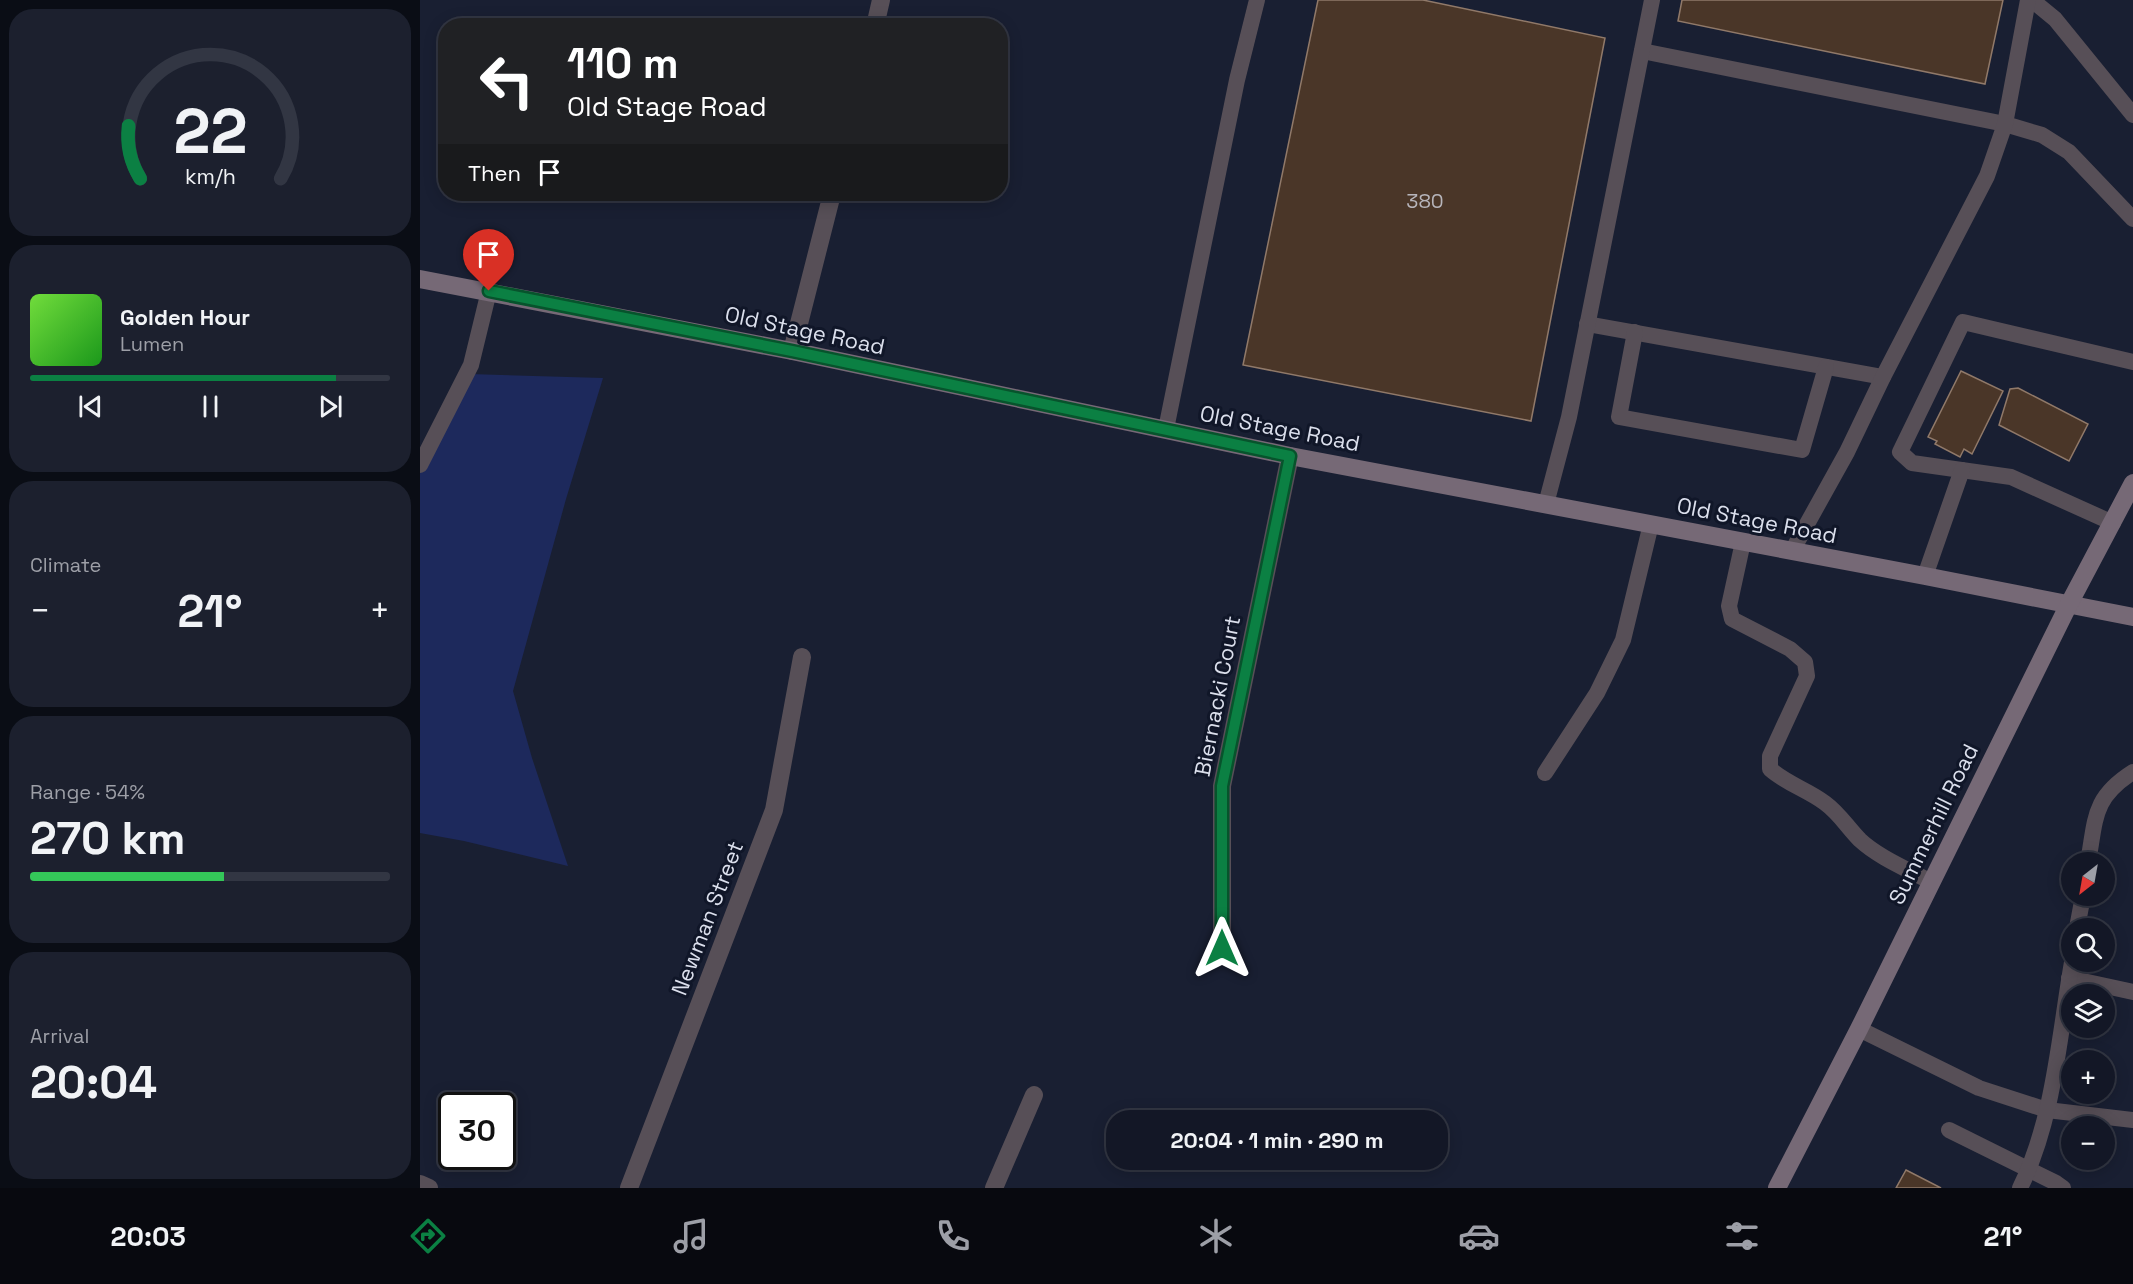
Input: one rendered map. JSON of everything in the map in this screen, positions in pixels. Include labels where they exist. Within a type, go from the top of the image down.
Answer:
[{"type":"street","points":[[877,18],[881,0]]},
{"type":"street","points":[[792,351],[830,201]]},
{"type":"street","name":"Old Stage Road","points":[[420,279],[792,351],[1290,456],[2133,617]]},
{"type":"street","name":"Biernacki Court","points":[[1222,948],[1222,786],[1290,456]]},
{"type":"street","name":"Summerhill Road","points":[[1777,1188],[1859,1029],[2069,604],[2133,483]]},
{"type":"street","name":"Newman Street","points":[[629,1188],[774,810],[802,657]]},
{"type":"street","points":[[994,1188],[1034,1095]]},
{"type":"street","points":[[420,1184],[429,1188]]},
{"type":"lane","points":[[1166,429],[1230,113],[1257,0]]},
{"type":"lane","points":[[1546,504],[1569,417],[1652,0]]},
{"type":"lane","points":[[1792,551],[1847,452],[1883,377],[1987,176],[2005,124],[2030,0],[2055,19],[2133,116]]},
{"type":"lane","points":[[1642,51],[2005,124],[2042,135],[2068,152],[2133,219]]},
{"type":"lane","points":[[420,465],[471,365],[489,291]]},
{"type":"lane","points":[[2113,523],[2011,477],[1912,463],[1900,452],[1963,322],[2133,362]]},
{"type":"lane","points":[[1587,324],[1883,377]]},
{"type":"lane","points":[[1635,332],[1619,417],[1802,450],[1826,367]]},
{"type":"lane","points":[[1925,576],[1962,470]]},
{"type":"lane","points":[[1545,773],[1597,693],[1623,640],[1651,524]]},
{"type":"lane","points":[[1743,542],[1729,606],[1732,619],[1790,649],[1805,662],[1807,676],[1770,756],[1770,769],[1783,780],[1824,802],[1844,819],[1860,840],[1931,882]]},
{"type":"lane","points":[[2090,852],[2097,808],[2115,783],[2133,772]]},
{"type":"lane","points":[[2020,1188],[2047,1110],[2070,972]]},
{"type":"lane","points":[[2069,978],[2133,992]]},
{"type":"lane","points":[[1859,1029],[1979,1088],[2047,1110],[2133,1120]]},
{"type":"lane","points":[[1949,1130],[2063,1188]]},
{"type":"shaded area","points":[[469,374],[603,378],[566,499],[513,691],[532,758],[568,866],[420,833],[420,471]]},
{"type":"building","points":[[1318,0],[1423,0],[1605,38],[1531,421],[1243,365]]},
{"type":"building","points":[[1682,0],[2003,0],[1985,84],[1678,21]]},
{"type":"building","points":[[1961,371],[2003,391],[1972,454],[1964,449],[1960,457],[1935,444],[1937,441],[1928,437]]},
{"type":"building","points":[[2018,388],[2088,424],[2069,461],[1999,425],[2010,389]]},
{"type":"building","points":[[1906,1170],[1941,1188],[1896,1188]]},
{"type":"route","points":[[489,291],[792,351],[1290,456],[1222,786],[1222,948]]}]
